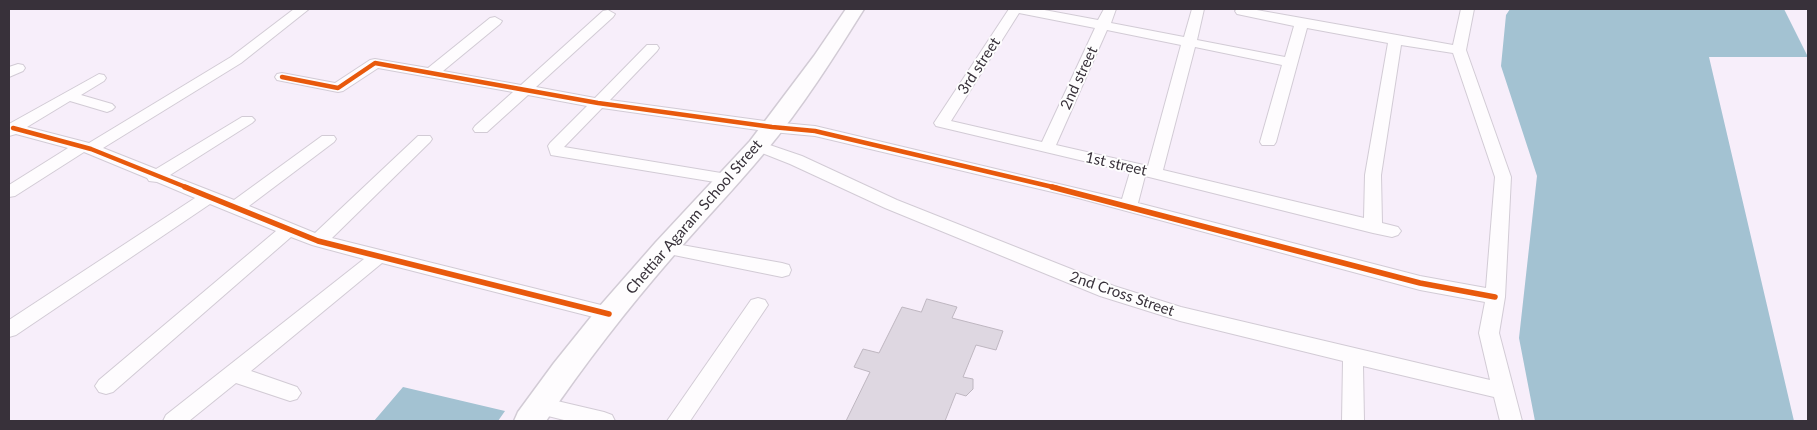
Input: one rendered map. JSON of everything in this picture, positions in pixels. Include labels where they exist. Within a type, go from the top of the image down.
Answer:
[{"type":"street","points":[[9,192],[236,60],[302,9]]},
{"type":"street","name":"Chettiar Agaram School Street","points":[[534,414],[609,314],[665,248],[765,137],[822,59],[855,9]]},
{"type":"street","name":"3rd street","points":[[942,122],[1015,9]]},
{"type":"street","points":[[1020,9],[1290,62]]},
{"type":"street","name":"2nd street","points":[[1047,148],[1110,9]]},
{"type":"street","name":"1st street","points":[[942,122],[1147,171],[1190,41],[1198,9]]},
{"type":"street","points":[[1468,9],[1459,50],[1503,177],[1495,297],[1489,333],[1511,421]]},
{"type":"street","points":[[1242,11],[1459,50]]},
{"type":"street","points":[[481,129],[608,14]]},
{"type":"street","points":[[431,73],[495,21]]},
{"type":"street","points":[[1268,142],[1302,23]]},
{"type":"street","points":[[1373,227],[1373,175],[1395,40]]},
{"type":"street","points":[[652,48],[556,146],[557,152],[727,179]]},
{"type":"street","points":[[282,77],[338,88],[375,63],[598,103],[765,137],[816,130],[1129,206],[1375,272],[1420,283],[1495,297]]},
{"type":"street","points":[[11,130],[99,78]]},
{"type":"street","points":[[69,96],[107,107]]},
{"type":"street","points":[[156,176],[247,120]]},
{"type":"street","points":[[11,130],[86,148],[318,241],[609,314]]},
{"type":"street","name":"2nd Cross Street","points":[[765,137],[796,160],[891,204],[1107,291],[1180,314],[1504,391]]},
{"type":"street","points":[[234,208],[328,139]]},
{"type":"street","points":[[318,241],[424,139]]},
{"type":"street","points":[[1129,206],[1147,171],[1392,231]]},
{"type":"street","points":[[9,330],[208,197]]},
{"type":"street","points":[[106,386],[289,229]]},
{"type":"street","points":[[665,248],[782,270]]},
{"type":"street","points":[[174,421],[378,257]]},
{"type":"street","points":[[678,421],[758,305]]},
{"type":"street","points":[[1353,355],[1353,421]]},
{"type":"street","points":[[233,373],[290,393]]},
{"type":"street","points":[[534,414],[604,421]]},
{"type":"water","points":[[1510,9],[1784,9],[1808,57],[1709,57],[1794,421],[1535,421],[1519,338],[1537,176],[1501,66],[1506,15]]},
{"type":"water","points":[[403,387],[505,411],[498,421],[374,421]]},
{"type":"building","points":[[927,299],[957,307],[952,318],[1003,331],[996,350],[976,345],[963,377],[973,379],[973,389],[966,396],[956,393],[945,421],[846,421],[870,372],[854,367],[863,349],[879,353],[902,307],[921,312]]},
{"type":"cycle path","points":[[282,77],[338,88],[375,63],[598,103],[772,127],[815,131],[1078,193],[1420,283],[1495,297]]},
{"type":"cycle path","points":[[13,128],[91,149],[318,241],[609,314]]}]
